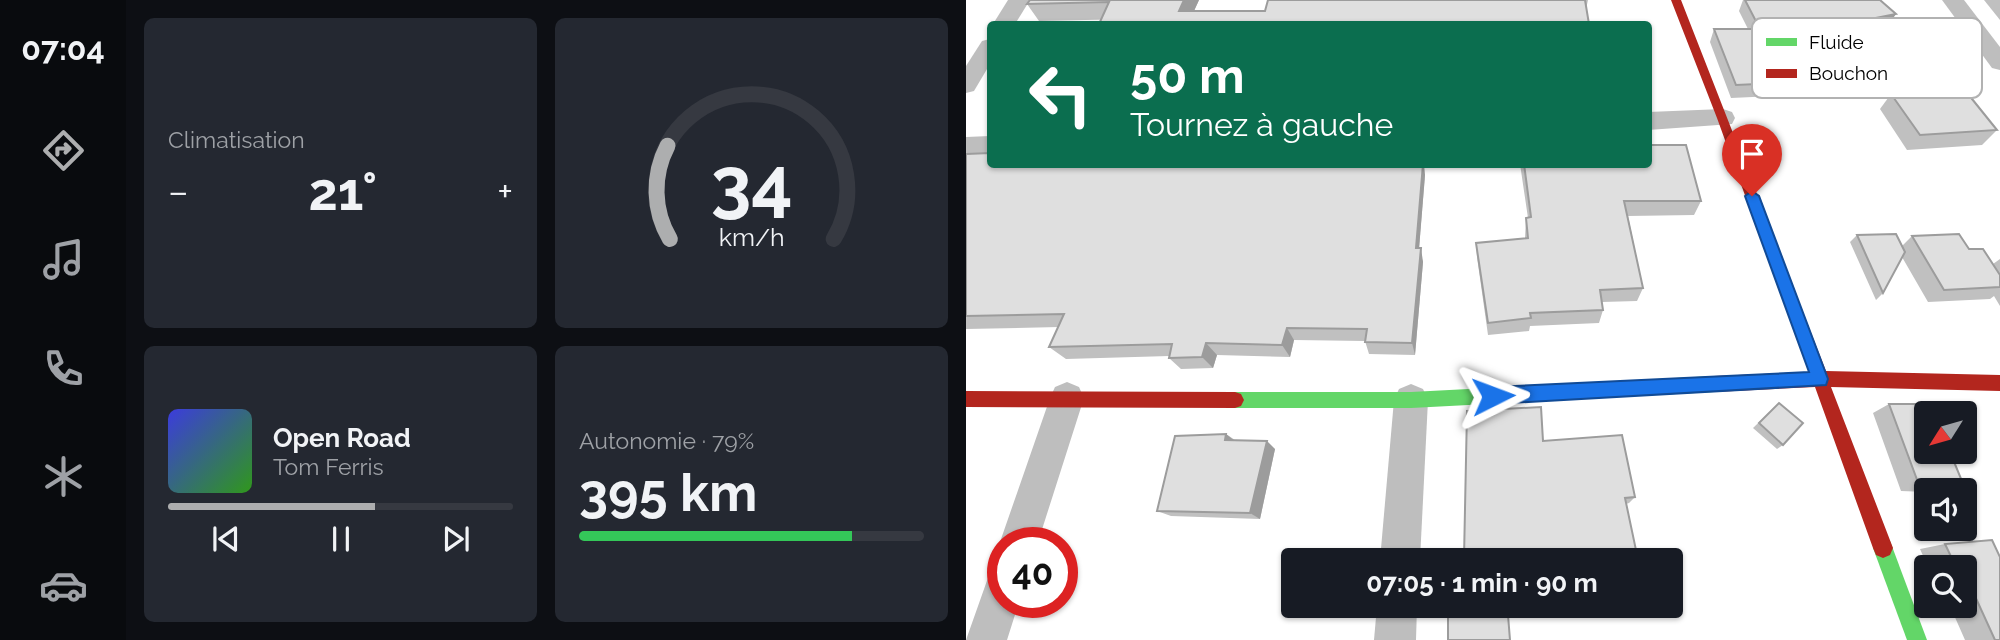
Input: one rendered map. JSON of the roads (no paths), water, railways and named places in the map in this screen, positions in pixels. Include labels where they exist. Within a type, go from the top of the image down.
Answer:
[{"type":"street","points":[[1006,21],[1019,0]]},
{"type":"street","points":[[1676,0],[1723,118],[1917,640]]},
{"type":"street","points":[[1953,0],[1966,18]]},
{"type":"street","points":[[1982,39],[2000,63]]},
{"type":"street","points":[[966,85],[987,51]]},
{"type":"street","points":[[1652,121],[1723,118]]},
{"type":"street","points":[[966,146],[987,145]]},
{"type":"street","points":[[966,399],[1411,400],[1820,379],[2000,383]]},
{"type":"street","points":[[1023,527],[1067,398]]},
{"type":"street","points":[[1401,548],[1411,400]]},
{"type":"street","points":[[986,640],[993,618]]},
{"type":"street","points":[[1395,640],[1396,618]]}]
